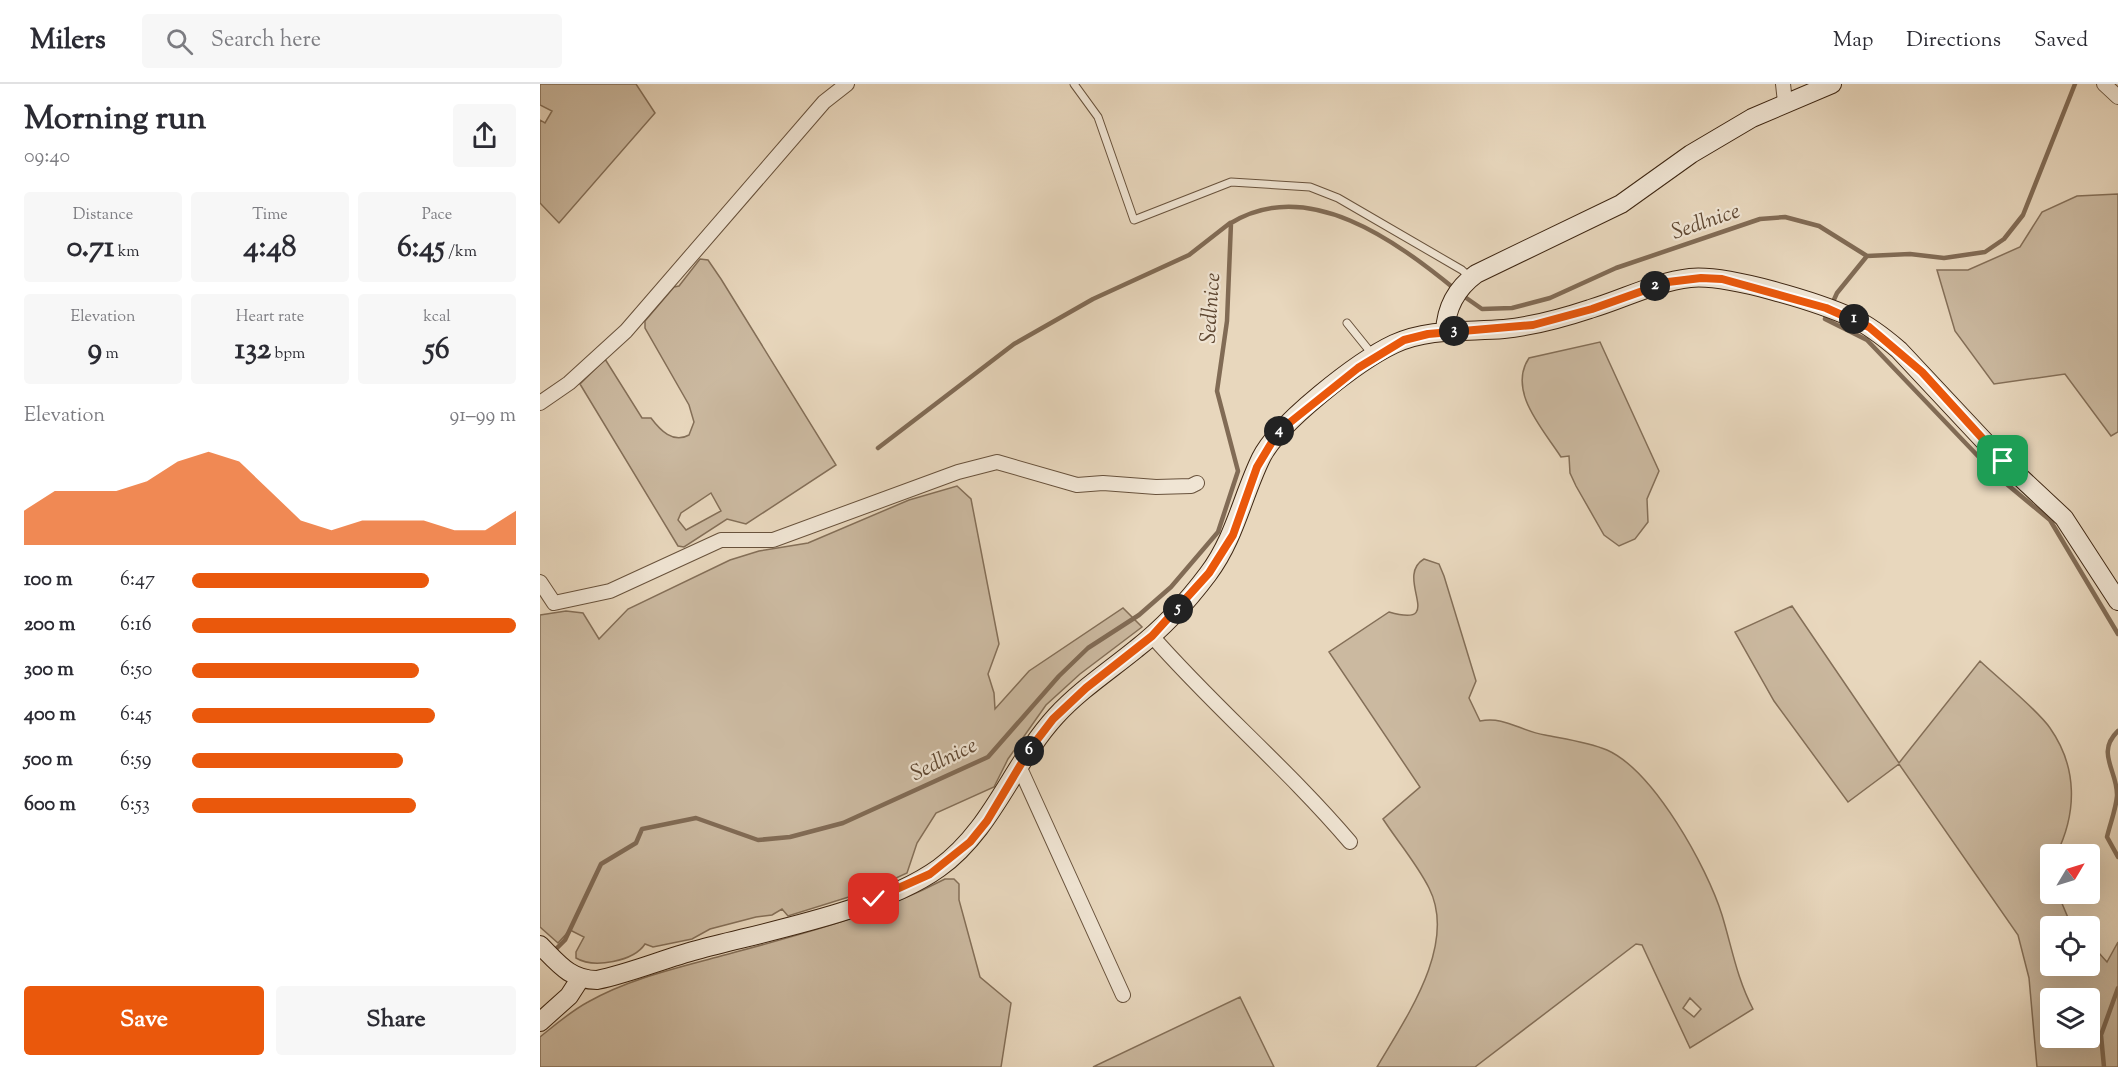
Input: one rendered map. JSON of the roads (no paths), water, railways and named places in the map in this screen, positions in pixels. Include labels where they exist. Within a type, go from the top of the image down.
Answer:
[{"type":"main road","points":[[1445,332],[1449,310],[1468,281],[1516,252],[1621,204],[1713,140],[1785,102],[1832,84]]},
{"type":"main road","points":[[540,945],[560,966],[580,979],[597,980],[851,907],[903,888],[940,867],[970,842],[987,821],[1018,766],[1040,734],[1064,708],[1152,636],[1198,586],[1226,548],[1238,523],[1257,467],[1272,439],[1293,418],[1374,356],[1404,340],[1445,332],[1533,325],[1592,309],[1668,282],[1701,278],[1735,282],[1830,310],[1880,334],[1922,372],[1992,450],[2064,518],[2117,596]]},
{"type":"main road","points":[[540,1022],[565,1000],[580,979]]},
{"type":"street","points":[[540,403],[569,383],[626,331],[824,102],[847,84]]},
{"type":"street","points":[[1783,84],[1785,102]]},
{"type":"street","points":[[2106,84],[2118,97]]},
{"type":"street","points":[[540,607],[610,591],[721,540],[773,540],[958,472],[997,462],[1077,485],[1103,483],[1156,487],[1191,486],[1197,483]]},
{"type":"street","points":[[540,582],[554,603]]},
{"type":"street","points":[[1152,636],[1191,680],[1316,802],[1350,842]]},
{"type":"street","points":[[1018,766],[1123,995]]},
{"type":"lane","points":[[1074,84],[1098,117],[1134,220],[1231,182],[1310,187],[1338,198],[1390,227],[1462,270],[1468,281]]},
{"type":"lane","points":[[1347,323],[1374,356]]},
{"type":"waterway","name":"Sedlnice","points":[[1462,295],[1482,309],[1512,308],[1550,298],[1616,268],[1760,219],[1785,217],[1819,226],[1867,256],[1910,254],[1944,258],[1985,252],[2004,239],[2023,215],[2075,84]]},
{"type":"waterway","name":"Sedlnice","points":[[553,952],[565,940],[601,864],[636,843],[642,829],[696,818],[758,840],[790,837],[843,823],[988,757],[1059,676],[1088,648],[1139,615],[1171,587],[1218,532],[1238,471],[1217,391],[1227,321],[1231,223],[1260,210],[1290,207],[1320,211],[1350,221],[1379,235],[1406,252],[1456,290]]},
{"type":"waterway","points":[[878,448],[1014,344],[1093,299],[1189,255],[1230,223]]},
{"type":"waterway","points":[[1832,304],[1837,293],[1867,256]]},
{"type":"waterway","points":[[1828,312],[1825,319],[1867,340],[1997,476],[2050,520],[2118,634]]},
{"type":"waterway","points":[[2118,731],[2108,747],[2117,796],[2107,837],[2118,857]]},
{"type":"waterway","points":[[2104,1067],[2101,1035],[2118,988]]}]
